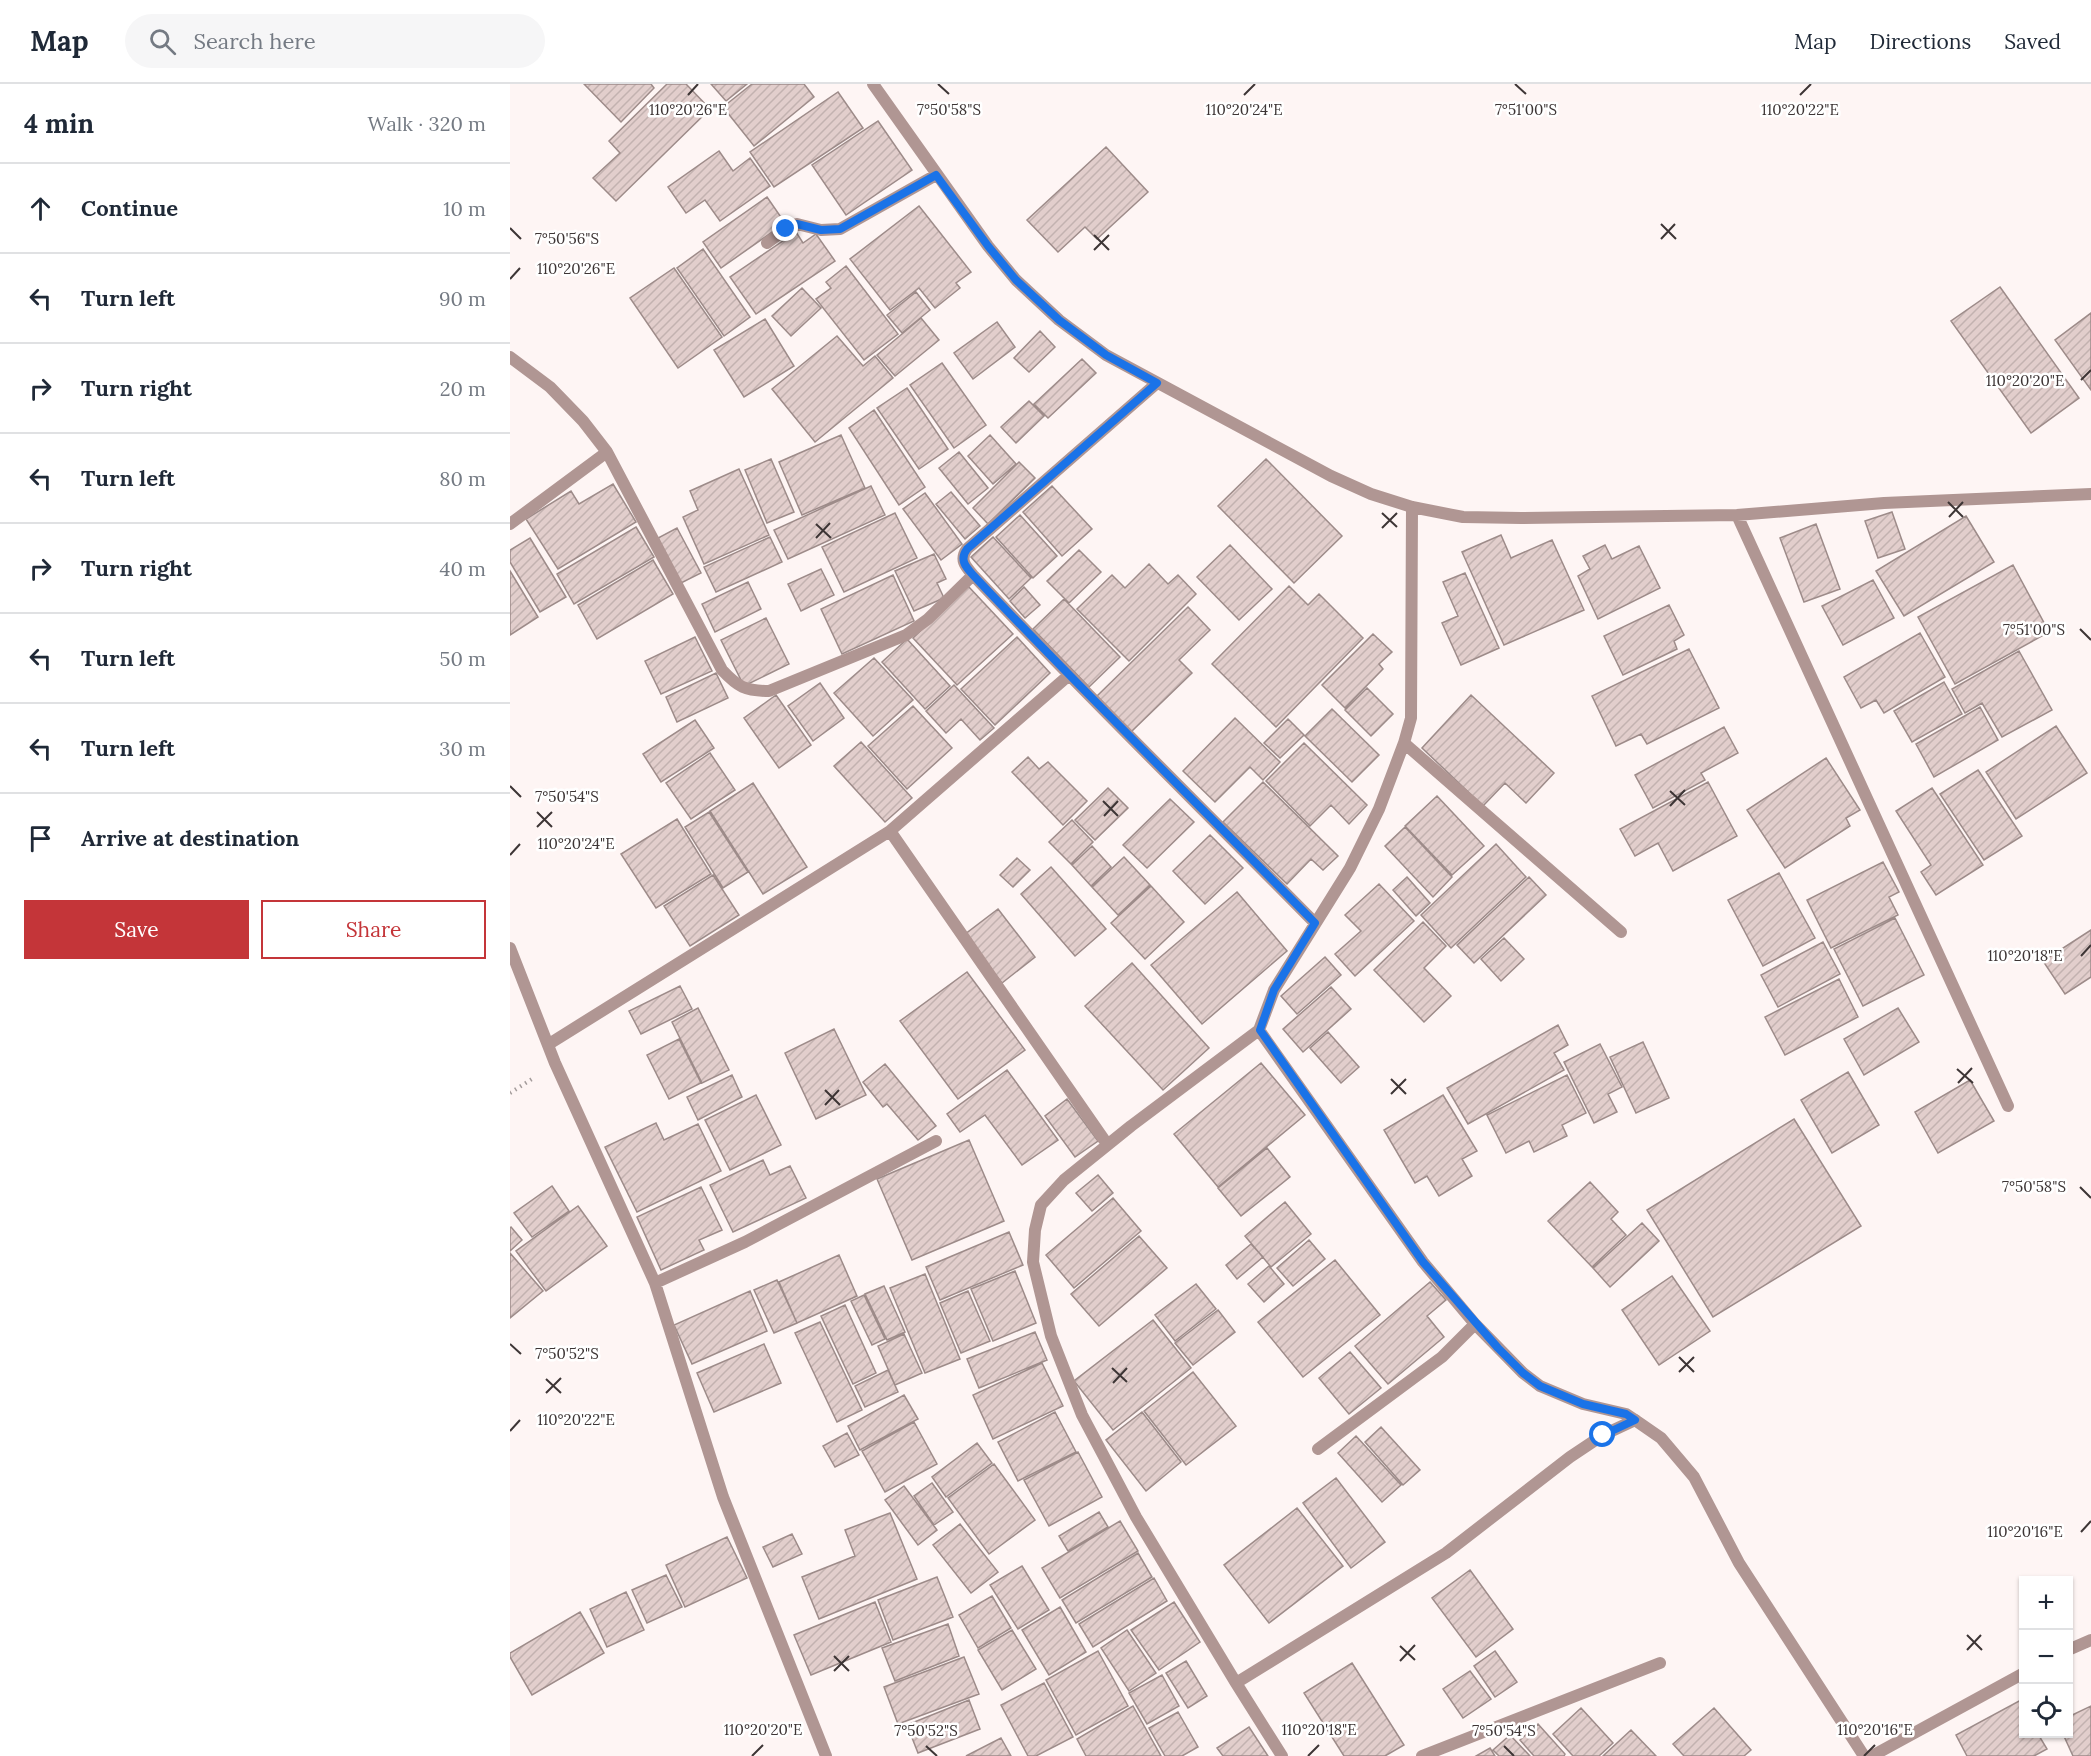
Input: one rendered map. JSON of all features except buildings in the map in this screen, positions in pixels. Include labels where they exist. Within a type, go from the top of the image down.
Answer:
[{"type":"street","points":[[873,84],[988,246],[1016,280],[1059,320],[1106,355],[1331,476],[1371,494],[1412,507],[1463,517],[1521,518],[1737,515],[1884,503],[2091,494]]},
{"type":"street","points":[[767,243],[797,224],[821,230],[840,229],[936,175]]},
{"type":"street","points":[[510,357],[550,387],[583,421],[607,452],[722,670],[736,685],[751,691],[769,691],[906,635],[928,619],[973,575]]},
{"type":"street","points":[[1157,383],[967,549],[963,560],[973,575],[1068,676],[1124,729],[1315,923]]},
{"type":"street","points":[[510,524],[607,452]]},
{"type":"street","points":[[1282,1756],[1136,1517],[1082,1415],[1051,1336],[1033,1262],[1035,1230],[1041,1205],[1064,1180],[1107,1144],[1260,1030],[1274,990],[1350,868],[1374,819],[1404,743],[1411,718],[1412,507]]},
{"type":"street","points":[[1737,515],[2008,1106]]},
{"type":"street","points":[[549,1044],[890,831],[1068,676]]},
{"type":"street","points":[[1404,743],[1621,932]]},
{"type":"street","points":[[890,831],[1107,1144]]},
{"type":"street","points":[[510,948],[555,1063],[655,1282],[723,1497],[826,1756]]},
{"type":"street","points":[[1260,1030],[1423,1262],[1475,1324],[1523,1373],[1540,1386],[1583,1404],[1626,1414],[1661,1438],[1694,1477],[1739,1563],[1864,1756]]},
{"type":"street","points":[[655,1282],[745,1242],[936,1141]]},
{"type":"street","points":[[1318,1449],[1442,1357],[1475,1324]]},
{"type":"street","points":[[1236,1683],[1446,1553],[1570,1457],[1603,1435],[1635,1420]]},
{"type":"street","points":[[2073,1648],[2091,1640]]},
{"type":"street","points":[[1422,1756],[1660,1663]]},
{"type":"street","points":[[1872,1756],[2019,1676]]},
{"type":"route","points":[[786,229],[797,224],[821,230],[840,229],[936,175],[1016,280],[1059,320],[1106,355],[1157,383],[967,549],[963,560],[973,575],[1068,676],[1124,729],[1315,923],[1274,990],[1260,1030],[1423,1262],[1498,1348],[1540,1386],[1583,1404],[1626,1414],[1635,1420],[1603,1435]]}]
